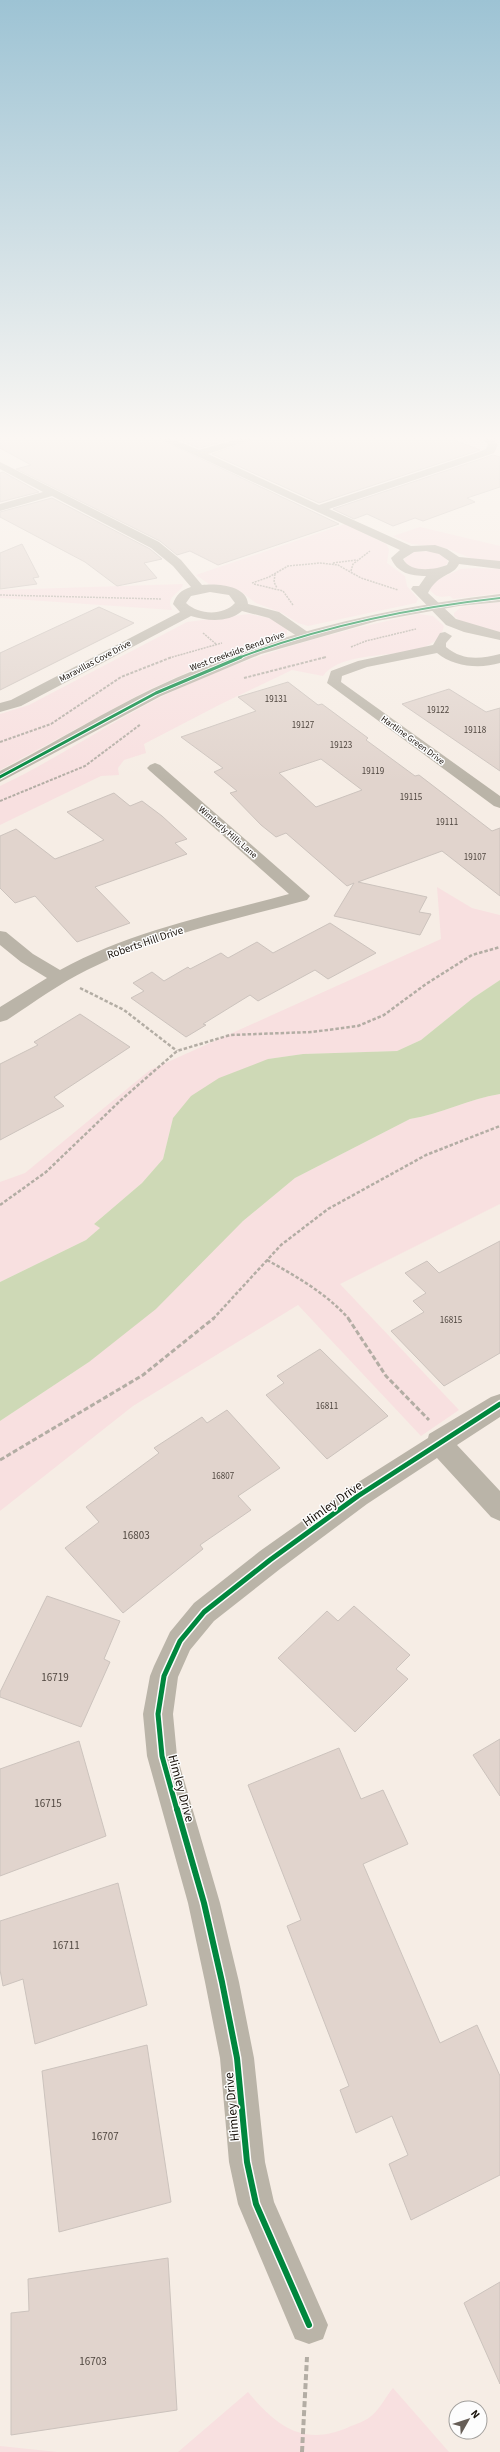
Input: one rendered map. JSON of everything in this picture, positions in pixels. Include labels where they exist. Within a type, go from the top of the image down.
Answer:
[{"type":"street","points":[[165,553],[177,563],[199,589]]},
{"type":"street","points":[[401,553],[397,558],[411,575],[414,587],[451,622],[469,629],[500,636]]},
{"type":"street","points":[[448,553],[455,560],[500,564]]},
{"type":"street","points":[[403,567],[415,571],[438,572],[452,568],[455,560]]},
{"type":"street","points":[[422,593],[426,582],[438,572]]},
{"type":"street","points":[[199,589],[222,589],[233,592],[240,597],[242,602],[240,606],[230,612],[218,615],[189,612],[178,604],[180,598],[186,593],[199,589]]},
{"type":"street","name":"West Creekside Bend Drive","points":[[0,777],[178,682],[223,663],[305,636],[434,606],[500,598]]},
{"type":"street","points":[[240,606],[274,615],[305,636]]},
{"type":"street","name":"Maravillas Cove Drive","points":[[0,708],[16,703],[189,612]]},
{"type":"street","points":[[451,622],[448,625],[452,632],[441,639],[440,648],[453,657],[464,660],[487,661],[500,658]]},
{"type":"street","name":"Hartline Green Drive","points":[[440,648],[363,664],[336,674],[334,683],[500,803]]},
{"type":"street","name":"Wimberly Hills Lane","points":[[155,768],[302,896]]},
{"type":"street","name":"Roberts Hill Drive","points":[[0,1016],[67,974],[118,950],[162,935],[302,896]]},
{"type":"street","points":[[0,936],[27,958],[67,974]]},
{"type":"street","name":"Himley Drive","points":[[309,2324],[256,2204],[246,2162],[237,2058],[222,1982],[204,1903],[162,1756],[158,1714],[164,1676],[180,1641],[204,1612],[270,1560],[442,1440],[500,1404]]},
{"type":"street","points":[[442,1440],[500,1509]]},
{"type":"path","points":[[351,571],[351,566],[366,553]]},
{"type":"path","points":[[245,584],[275,574],[283,567],[293,564],[329,564],[359,559]]},
{"type":"path","points":[[329,564],[351,571],[360,578],[394,587],[400,594]]},
{"type":"path","points":[[250,584],[277,588],[274,582],[275,574]]},
{"type":"path","points":[[0,595],[167,600]]},
{"type":"path","points":[[345,650],[366,641],[425,626],[427,623],[426,617],[416,610]]},
{"type":"path","points":[[239,679],[330,656]]},
{"type":"path","points":[[0,801],[85,766],[143,722]]},
{"type":"path","points":[[0,1205],[46,1172],[121,1100],[178,1051],[230,1035],[312,1032],[358,1026],[384,1015],[426,984],[472,955],[500,947]]},
{"type":"path","points":[[67,974],[89,981],[80,988],[124,1010],[178,1051]]},
{"type":"path","points":[[0,1460],[142,1375],[174,1352],[209,1323],[267,1260],[302,1227],[370,1185],[426,1155],[500,1126]]},
{"type":"path","points":[[267,1260],[306,1282],[339,1308],[386,1376],[442,1440]]},
{"type":"path","points":[[302,2452],[309,2324]]},
{"type":"shaded area","points":[[259,553],[388,553],[387,563],[405,576],[407,586],[418,599],[416,603],[308,626],[298,623],[282,613],[256,603],[240,591],[209,584],[196,575]]},
{"type":"shaded area","points":[[412,553],[438,553],[443,556],[448,563],[438,568],[424,570],[411,567],[404,559]]},
{"type":"shaded area","points":[[459,553],[500,553],[500,562],[475,560]]},
{"type":"shaded area","points":[[461,569],[500,569],[500,593],[453,599],[450,596],[443,597],[435,595],[428,587],[429,583]]},
{"type":"shaded area","points":[[183,584],[171,598],[170,605],[172,610],[0,598],[0,590]]},
{"type":"shaded area","points":[[500,602],[500,632],[464,624],[454,616],[454,613],[461,607]]},
{"type":"shaded area","points":[[249,614],[274,619],[287,629],[287,634],[188,672],[146,691],[0,770],[0,714],[29,705],[187,622]]},
{"type":"shaded area","points":[[419,614],[433,616],[444,626],[437,639],[425,647],[351,660],[335,666],[323,676],[292,670],[221,704],[144,744],[146,753],[124,760],[118,768],[119,775],[101,776],[0,825],[0,786],[165,695],[226,668],[289,647],[321,637]]},
{"type":"shaded area","points":[[437,887],[472,908],[500,915],[500,980],[473,998],[421,1040],[397,1051],[303,1054],[268,1059],[173,1118],[163,1159],[142,1183],[94,1224],[101,1228],[86,1240],[0,1282],[0,1182],[25,1173],[150,1070],[441,939]]},
{"type":"shaded area","points":[[500,980],[500,1094],[477,1099],[433,1114],[410,1119],[295,1178],[243,1221],[156,1309],[89,1362],[0,1421],[0,1282],[86,1240],[100,1228],[94,1224],[142,1183],[163,1159],[173,1118],[191,1096],[219,1078],[268,1059],[303,1054],[397,1051],[421,1040],[473,998]]},
{"type":"shaded area","points":[[500,1094],[500,1204],[340,1284],[459,1410],[421,1436],[298,1305],[133,1406],[0,1511],[0,1421],[89,1362],[243,1221],[295,1178],[410,1119],[433,1114],[477,1099]]},
{"type":"shaded area","points":[[393,2388],[449,2452],[178,2452],[248,2392],[281,2424],[306,2434],[320,2435],[335,2432],[368,2418],[376,2411]]},
{"type":"shaded area","points":[[0,2446],[57,2452],[0,2452]]},
{"type":"building","points":[[0,553],[27,553],[39,577],[33,578],[37,584],[0,589]]},
{"type":"building","points":[[69,553],[155,553],[162,559],[144,563],[157,578],[117,586],[85,562]]},
{"type":"building","points":[[195,553],[252,553],[218,565]]},
{"type":"building","points":[[99,607],[134,623],[0,690],[0,653]]},
{"type":"building","points":[[288,682],[318,705],[322,704],[368,738],[366,740],[415,776],[419,775],[492,831],[500,828],[500,896],[442,851],[358,882],[427,897],[419,912],[431,914],[420,935],[334,916],[354,883],[347,886],[286,833],[276,837],[261,825],[230,793],[237,791],[214,772],[223,768],[181,737],[256,711],[238,697]],"holes":[[[321,759],[362,790],[316,807],[279,773]]]},
{"type":"building","points":[[449,689],[486,712],[500,708],[500,771],[402,704]]},
{"type":"building","points":[[114,793],[130,806],[142,801],[162,816],[187,839],[175,843],[187,854],[95,887],[130,923],[77,942],[35,896],[15,903],[0,888],[0,836],[16,829],[55,859],[104,840],[67,812]]},
{"type":"building","points":[[330,923],[376,953],[328,979],[315,970],[258,1001],[250,995],[203,1024],[206,1025],[186,1037],[131,998],[144,991],[133,983],[152,972],[164,981],[188,967],[190,969],[221,953],[228,958],[257,942],[273,953]]},
{"type":"building","points":[[80,1014],[130,1047],[54,1097],[64,1106],[0,1140],[0,1064],[38,1045],[34,1042]]},
{"type":"building","points":[[500,1241],[500,1353],[444,1386],[391,1331],[424,1312],[413,1301],[426,1293],[405,1273],[427,1261],[439,1273]]},
{"type":"building","points":[[320,1349],[388,1416],[327,1459],[266,1395],[284,1383],[277,1376]]},
{"type":"building","points":[[227,1410],[280,1468],[238,1496],[251,1510],[200,1545],[203,1549],[123,1613],[65,1548],[99,1522],[86,1507],[159,1453],[154,1448],[202,1417],[207,1423]]},
{"type":"building","points":[[47,1596],[120,1621],[104,1659],[110,1662],[81,1727],[0,1697],[0,1692]]},
{"type":"building","points":[[354,1606],[410,1655],[396,1669],[408,1679],[355,1732],[278,1658],[327,1611],[338,1621]]},
{"type":"building","points":[[500,1739],[500,1796],[473,1755]]},
{"type":"building","points":[[79,1741],[106,1836],[0,1876],[0,1769]]},
{"type":"building","points":[[339,1748],[361,1799],[383,1790],[408,1844],[363,1864],[440,2043],[477,2025],[500,2076],[500,2175],[411,2220],[389,2164],[408,2155],[392,2116],[356,2133],[340,2090],[349,2086],[287,1926],[301,1920],[248,1785]]},
{"type":"building","points":[[118,1883],[147,2005],[35,2044],[23,1979],[3,1986],[0,1970],[0,1921]]},
{"type":"building","points":[[147,2045],[171,2202],[59,2232],[42,2071]]},
{"type":"building","points":[[168,2258],[177,2410],[11,2435],[11,2313],[29,2311],[28,2279]]},
{"type":"building","points":[[500,2282],[500,2384],[464,2303]]},
{"type":"cycle path","points":[[0,777],[133,704],[179,682],[256,651],[296,638],[377,617],[418,609],[500,598]]},
{"type":"cycle path","points":[[309,2325],[256,2204],[247,2162],[237,2058],[222,1982],[204,1903],[162,1756],[158,1714],[164,1676],[180,1641],[204,1612],[270,1560],[358,1496],[500,1404]]}]
